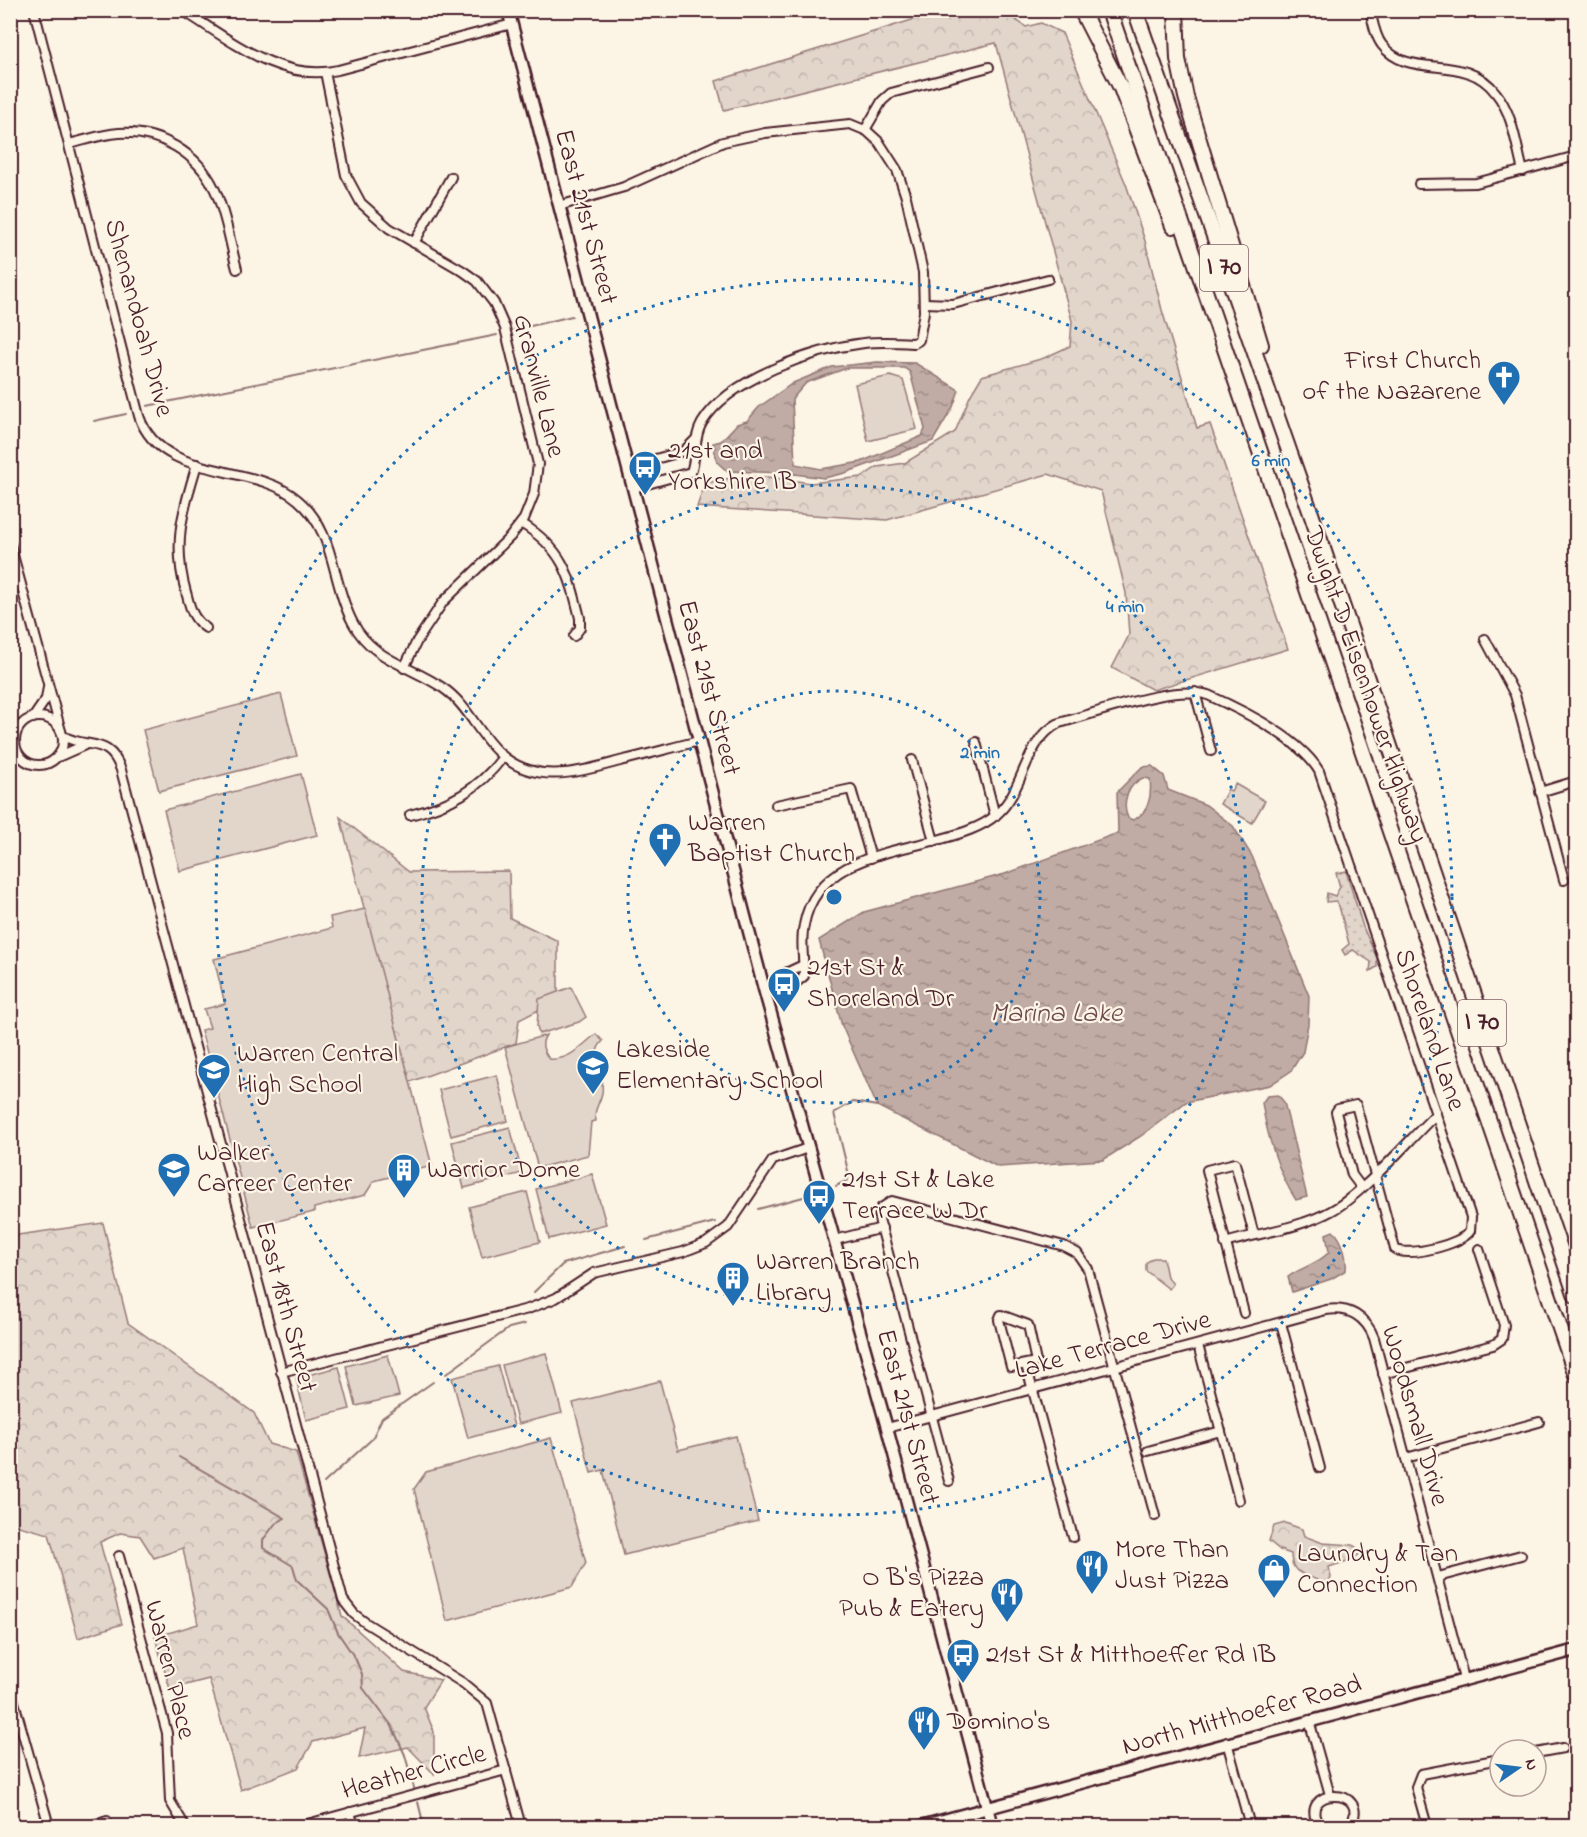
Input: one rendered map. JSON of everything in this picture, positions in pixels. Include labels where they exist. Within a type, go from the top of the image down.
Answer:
[{"type":"highway","points":[[1081,10],[1110,63],[1127,102],[1261,454]]},
{"type":"highway","name":"Dwight D Eisenhower Highway","points":[[1109,10],[1576,1375]]},
{"type":"highway","name":"Dwight D Eisenhower Highway","points":[[1135,10],[1315,525],[1576,1296]]},
{"type":"highway","points":[[1176,10],[1178,59],[1186,97],[1315,525]]},
{"type":"main road","name":"East 21st Street","points":[[508,10],[699,741],[769,988],[808,1148],[886,1428],[992,1827]]},
{"type":"main road","name":"North Mitthoefer Road","points":[[921,1827],[1227,1742],[1576,1650]]},
{"type":"street","name":"Shenandoah Drive","points":[[34,10],[142,424],[154,440],[168,453],[197,464],[270,483],[302,503],[325,537],[349,615],[357,630],[376,652],[453,696],[489,743],[503,757],[534,772],[565,774],[699,741]]},
{"type":"street","points":[[182,10],[192,13],[278,66],[305,72],[326,72],[512,24]]},
{"type":"street","points":[[1370,10],[1381,44],[1395,56],[1410,63],[1469,71],[1492,88],[1508,116],[1523,171]]},
{"type":"street","points":[[865,130],[882,101],[891,93],[989,67]]},
{"type":"street","name":"Granville Lane","points":[[326,72],[334,125],[351,186],[372,215],[477,281],[490,296],[502,319],[538,464],[534,494],[521,523],[510,537],[443,602],[425,628],[404,668]]},
{"type":"street","points":[[559,206],[624,187],[699,151],[734,139],[845,123],[865,130],[879,142],[898,174],[921,260],[924,303],[923,329],[918,341],[855,344],[784,365],[756,379],[721,402],[705,420],[696,439],[684,451],[627,467]]},
{"type":"street","points":[[69,144],[109,134],[136,133],[160,139],[186,153],[202,168],[215,189],[237,269]]},
{"type":"street","points":[[1419,184],[1468,184],[1576,156]]},
{"type":"street","points":[[414,243],[451,177]]},
{"type":"street","points":[[924,303],[953,304],[1048,279]]},
{"type":"street","points":[[633,488],[691,472],[695,462],[696,439]]},
{"type":"street","points":[[197,464],[181,522],[179,559],[192,613],[196,620],[206,628]]},
{"type":"street","points":[[521,523],[548,542],[564,563],[580,618],[580,628],[574,636]]},
{"type":"street","points":[[10,544],[62,734],[63,746],[57,758]]},
{"type":"street","points":[[1485,639],[1515,695],[1564,880]]},
{"type":"street","points":[[48,687],[46,699],[33,718],[17,730],[15,738],[17,752],[26,762],[39,766],[88,744]]},
{"type":"street","points":[[769,988],[782,990],[793,987],[804,976],[803,927],[816,893],[840,870],[871,858],[971,829],[995,816],[1015,790],[1034,745],[1048,729],[1059,723],[1171,693],[1195,692],[1211,751]]},
{"type":"street","name":"Shoreland Lane","points":[[1195,692],[1213,697],[1289,739],[1304,751],[1319,771],[1471,1217],[1470,1231],[1460,1240],[1408,1253],[1399,1252],[1393,1245],[1374,1174]]},
{"type":"street","points":[[33,718],[51,719],[62,734]]},
{"type":"street","name":"East 18th Street","points":[[62,734],[88,744],[96,744],[112,752],[121,770],[343,1600],[354,1614],[366,1623],[477,1693],[488,1706],[506,1770]]},
{"type":"street","points":[[976,742],[995,816]]},
{"type":"street","points":[[410,815],[445,805],[461,797],[483,781],[503,757]]},
{"type":"street","points":[[912,760],[934,841]]},
{"type":"street","points":[[1540,792],[1576,781]]},
{"type":"street","points":[[776,806],[851,789],[871,858]]},
{"type":"street","points":[[769,988],[786,973],[803,964]]},
{"type":"street","points":[[1361,1187],[1352,1175],[1336,1112],[1338,1109],[1357,1105],[1374,1174]]},
{"type":"street","points":[[1225,1243],[1326,1213],[1361,1187],[1436,1114]]},
{"type":"street","points":[[281,1372],[528,1309],[556,1298],[574,1283],[594,1273],[694,1248],[728,1227],[773,1160],[808,1148]]},
{"type":"street","points":[[1244,1313],[1207,1173],[1209,1170],[1235,1163],[1254,1235]]},
{"type":"street","points":[[835,1240],[882,1228],[880,1210],[887,1203],[894,1201],[1067,1247],[1080,1256],[1088,1269],[1155,1516]]},
{"type":"street","name":"East 21st Street","points":[[882,1228],[949,1481]]},
{"type":"street","points":[[1383,1374],[1494,1344],[1503,1337],[1504,1325],[1479,1249]]},
{"type":"street","name":"Lake Terrace Drive","points":[[886,1428],[1330,1310],[1350,1312]]},
{"type":"street","name":"Woodsmall Drive","points":[[1350,1312],[1364,1320],[1371,1330],[1464,1678]]},
{"type":"street","points":[[1001,1315],[1028,1325],[1038,1359],[1026,1365],[1011,1367],[999,1320],[1001,1315]]},
{"type":"street","points":[[1281,1323],[1320,1468]]},
{"type":"street","points":[[1198,1345],[1239,1500]]},
{"type":"street","points":[[1026,1365],[1073,1537]]},
{"type":"street","points":[[1406,1458],[1539,1422]]},
{"type":"street","points":[[1148,1451],[1221,1431]]},
{"type":"street","points":[[1438,1577],[1521,1555]]},
{"type":"street","name":"Warren Place","points":[[119,1556],[167,1733],[170,1801],[185,1827]]},
{"type":"street","points":[[10,1688],[49,1827]]},
{"type":"street","points":[[1309,1720],[1330,1795]]},
{"type":"street","points":[[1227,1742],[1250,1827]]},
{"type":"street","points":[[1548,1751],[1563,1748]]},
{"type":"street","points":[[1427,1827],[1416,1787],[1421,1774],[1488,1761]]},
{"type":"street","points":[[506,1770],[521,1827]]},
{"type":"street","name":"Heather Circle","points":[[300,1827],[506,1770]]},
{"type":"street","points":[[1319,1827],[1315,1810],[1322,1799],[1330,1795],[1342,1796],[1351,1803],[1354,1815],[1350,1827]]},
{"type":"street","points":[[350,1812],[354,1827]]},
{"type":"street","points":[[88,1827],[107,1821]]},
{"type":"green space","points":[[944,10],[1004,11],[1026,27],[1041,23],[1062,33],[1126,184],[1145,241],[1162,310],[1197,428],[1210,424],[1288,649],[1153,690],[1112,668],[1129,635],[1126,593],[1101,491],[1048,474],[887,520],[697,507],[705,483],[736,477],[768,477],[811,483],[862,477],[877,467],[905,463],[955,432],[970,396],[982,376],[1044,358],[1070,346],[1072,321],[996,43],[724,110],[716,81]]},
{"type":"green space","points":[[890,376],[903,380],[917,429],[868,441],[855,384]]},
{"type":"green space","points":[[281,694],[297,756],[159,791],[143,730]]},
{"type":"green space","points":[[301,774],[317,835],[180,871],[164,810]]},
{"type":"green space","points":[[1235,784],[1265,801],[1252,823],[1220,804],[1228,789],[1231,791]]},
{"type":"green space","points":[[340,817],[409,872],[509,871],[510,918],[558,941],[558,1000],[519,1020],[516,1043],[410,1082]]},
{"type":"green space","points":[[1346,871],[1363,927],[1377,958],[1377,967],[1370,971],[1371,962],[1353,950],[1345,955],[1342,950],[1349,944],[1339,906],[1336,901],[1326,902],[1327,893],[1335,896],[1340,887],[1336,873]]},
{"type":"green space","points":[[365,909],[432,1166],[374,1181],[365,1195],[314,1208],[314,1212],[253,1227],[201,1030],[210,1028],[204,1009],[225,1004],[214,959],[332,928],[330,917]]},
{"type":"green space","points":[[571,987],[586,1017],[579,1022],[539,1034],[537,1026],[539,999]]},
{"type":"green space","points":[[596,1034],[603,1041],[597,1053],[597,1060],[603,1087],[595,1113],[596,1121],[591,1122],[588,1155],[538,1168],[505,1047],[546,1035],[543,1044],[549,1059],[563,1058]]},
{"type":"green space","points":[[497,1075],[508,1121],[451,1136],[439,1090]]},
{"type":"green space","points":[[510,1127],[522,1173],[464,1188],[452,1142]]},
{"type":"green space","points":[[592,1174],[606,1224],[549,1239],[536,1189]]},
{"type":"green space","points":[[527,1192],[540,1242],[482,1257],[469,1207]]},
{"type":"green space","points":[[103,1223],[128,1323],[254,1413],[269,1444],[296,1452],[342,1616],[404,1672],[441,1680],[424,1707],[434,1732],[434,1774],[408,1747],[359,1758],[365,1728],[313,1742],[298,1768],[241,1790],[209,1679],[170,1689],[155,1637],[198,1624],[183,1548],[154,1558],[140,1536],[120,1533],[100,1542],[122,1624],[78,1638],[49,1534],[11,1524],[11,1236]]},
{"type":"green space","points":[[1153,1258],[1163,1258],[1167,1277],[1173,1284],[1169,1289],[1146,1271],[1146,1263]]},
{"type":"green space","points":[[546,1353],[562,1413],[518,1424],[502,1365]]},
{"type":"green space","points":[[388,1355],[399,1396],[356,1406],[346,1366]]},
{"type":"green space","points":[[498,1366],[514,1426],[468,1438],[452,1378]]},
{"type":"green space","points":[[339,1367],[350,1409],[306,1420],[296,1378]]},
{"type":"green space","points":[[660,1381],[678,1450],[736,1436],[758,1521],[624,1555],[603,1470],[591,1473],[573,1403]]},
{"type":"green space","points":[[551,1438],[586,1563],[572,1587],[447,1621],[414,1489],[426,1472]]},
{"type":"green space","points":[[1285,1523],[1302,1529],[1304,1536],[1323,1543],[1353,1545],[1362,1552],[1353,1559],[1329,1567],[1331,1578],[1326,1588],[1315,1579],[1299,1572],[1292,1563],[1291,1554],[1280,1550],[1269,1541],[1274,1526]]},
{"type":"water","points":[[877,362],[915,363],[959,390],[953,407],[933,441],[845,473],[824,478],[787,473],[727,471],[717,462],[713,443],[721,441],[737,424],[747,421],[759,407],[793,383],[832,367]],"holes":[[[847,368],[904,368],[910,372],[925,429],[922,436],[861,462],[821,469],[795,464],[792,399],[806,383]]]},
{"type":"water","name":"Marina Lake","points":[[1152,766],[1164,776],[1168,790],[1206,805],[1233,826],[1252,856],[1309,996],[1308,1024],[1303,1052],[1291,1071],[1270,1085],[1186,1102],[1141,1136],[1103,1160],[998,1167],[877,1106],[842,1026],[819,940],[864,912],[1005,874],[1118,833],[1117,792],[1142,767]],"holes":[[[1143,778],[1150,779],[1150,797],[1146,808],[1133,820],[1128,818],[1125,806],[1130,789]]]},
{"type":"water","points":[[1278,1095],[1284,1102],[1307,1197],[1296,1200],[1274,1153],[1262,1103],[1267,1096]]},
{"type":"water","points":[[1333,1231],[1344,1249],[1346,1270],[1331,1279],[1292,1292],[1288,1277],[1320,1260],[1329,1252],[1326,1234]]},
{"type":"waterway","points":[[514,330],[572,316]]},
{"type":"waterway","points":[[147,406],[497,335]]},
{"type":"waterway","points":[[94,421],[126,414]]},
{"type":"waterway","points":[[836,1186],[848,1180],[848,1171],[834,1113],[853,1102],[877,1106]]},
{"type":"waterway","points":[[758,1209],[811,1195]]},
{"type":"waterway","points":[[646,1240],[715,1222]]},
{"type":"waterway","points":[[534,1292],[563,1264],[625,1246]]},
{"type":"waterway","points":[[446,1374],[509,1328],[525,1324]]},
{"type":"waterway","points":[[324,1483],[372,1439],[382,1418],[433,1382]]},
{"type":"waterway","points":[[179,1457],[285,1518],[275,1524],[263,1540],[263,1548],[293,1566],[297,1580],[328,1609],[338,1633],[355,1658],[362,1674],[363,1688],[392,1726],[405,1755],[414,1788]]},
{"type":"waterway","points":[[418,1802],[424,1826]]},
{"type":"place","name":"First Church of the Nazarene","points":[[1504,406]]},
{"type":"place","name":"21st and Yorkshire IB","points":[[645,496]]},
{"type":"place","name":"Warren Baptist Church","points":[[665,868]]},
{"type":"place","name":"21st St & Shoreland Dr","points":[[784,1013]]},
{"type":"place","name":"Lakeside Elementary School","points":[[593,1095]]},
{"type":"place","name":"Warren Central High School","points":[[214,1099]]},
{"type":"place","name":"Walker Carreer Center","points":[[174,1198]]},
{"type":"place","name":"Warrior Dome","points":[[404,1199]]},
{"type":"place","name":"21st St & Lake Terrace W Dr","points":[[819,1225]]},
{"type":"place","name":"Warren Branch Library","points":[[733,1307]]},
{"type":"place","name":"More Than Just Pizza","points":[[1092,1595]]},
{"type":"place","name":"Laundry & Tan Connection","points":[[1274,1599]]},
{"type":"place","name":"O B's Pizza Pub & Eatery","points":[[1007,1623]]},
{"type":"place","name":"21st St & Mitthoeffer Rd IB","points":[[963,1684]]},
{"type":"place","name":"Domino's","points":[[924,1751]]}]
